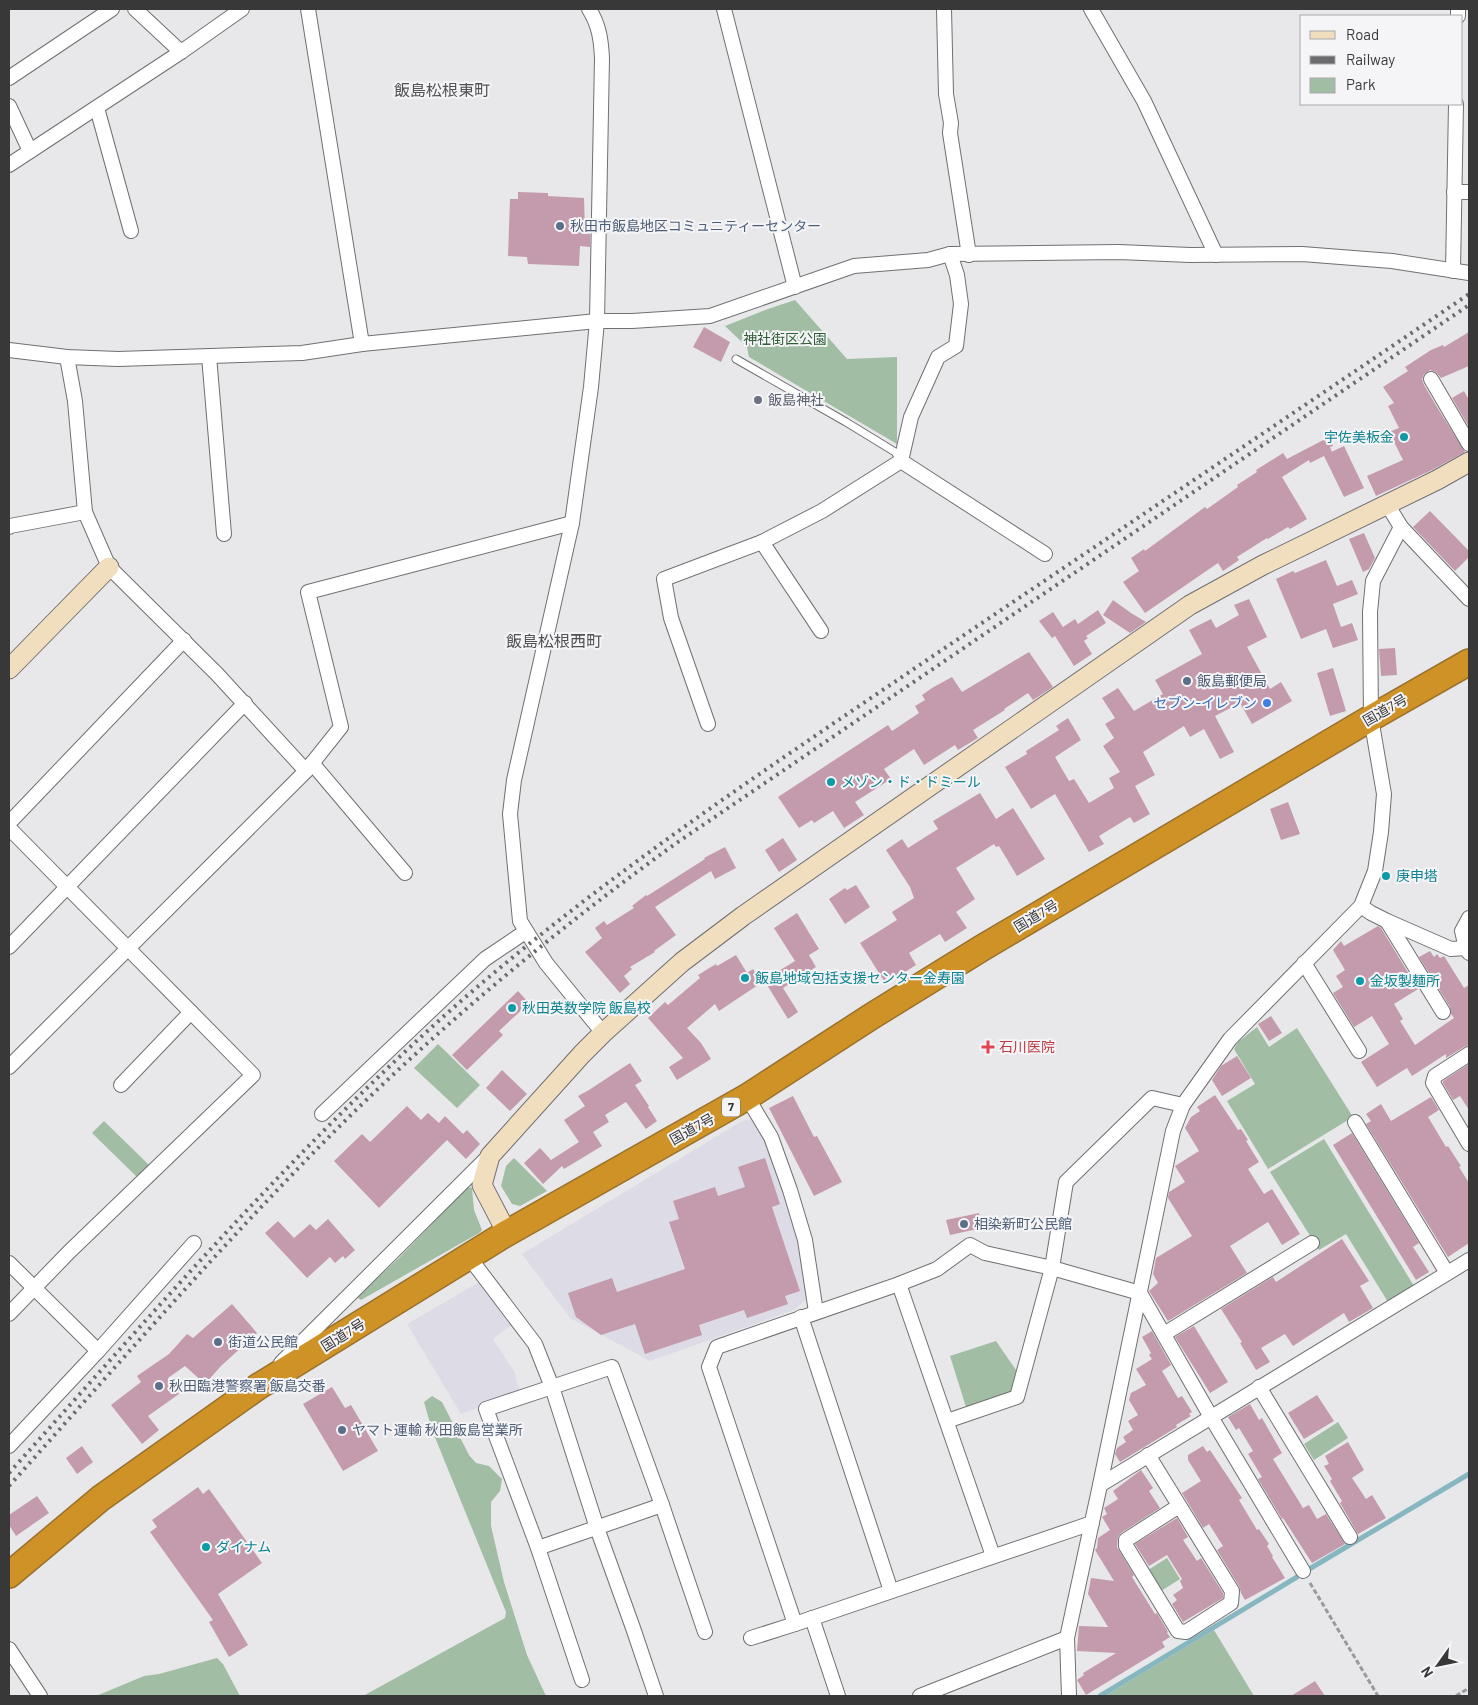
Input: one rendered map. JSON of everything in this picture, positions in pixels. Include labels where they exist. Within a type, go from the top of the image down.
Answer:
[{"type":"highway","name":"国道7号","points":[[9,1575],[101,1498],[259,1386],[507,1233],[747,1098],[872,1016],[973,954],[1469,662]]},
{"type":"street","points":[[9,78],[112,9]]},
{"type":"street","points":[[135,9],[181,52]]},
{"type":"street","points":[[9,165],[181,52],[242,9]]},
{"type":"street","points":[[308,9],[362,344]]},
{"type":"street","points":[[589,9],[597,22],[601,39],[602,58],[597,321],[591,387],[572,523],[514,780],[510,814],[520,920],[546,963],[603,1032]]},
{"type":"street","points":[[724,9],[795,287]]},
{"type":"street","points":[[944,9],[946,94],[951,123],[950,133],[969,255]]},
{"type":"street","points":[[1091,9],[1144,102],[1216,255]]},
{"type":"street","points":[[1453,271],[1456,105]]},
{"type":"street","points":[[9,106],[30,151]]},
{"type":"street","points":[[97,108],[131,231]]},
{"type":"street","points":[[1454,192],[1469,192]]},
{"type":"street","points":[[9,350],[67,357],[118,359],[302,353],[362,344],[597,321],[632,321],[710,316],[854,266],[928,260],[950,254],[1119,252],[1216,255],[1302,254],[1392,261],[1469,273]]},
{"type":"street","points":[[708,724],[671,618],[664,580],[762,542],[822,511],[901,461],[911,417],[938,357],[956,346],[961,304],[957,275],[950,254]]},
{"type":"street","points":[[209,356],[224,534]]},
{"type":"street","points":[[67,357],[75,400],[85,512],[109,567],[309,767],[405,873]]},
{"type":"street","points":[[1431,379],[1469,444]]},
{"type":"street","points":[[901,461],[1045,554]]},
{"type":"street","points":[[259,1386],[325,1318],[490,1156],[603,1032],[682,962],[743,916],[1190,605],[1263,565],[1437,480],[1469,462]]},
{"type":"street","points":[[1387,504],[1401,527],[1469,599]]},
{"type":"street","points":[[9,526],[85,512]]},
{"type":"street","points":[[9,1067],[309,767],[342,727],[308,592],[572,523]]},
{"type":"street","points":[[1068,1696],[1067,1638],[1173,1131],[1183,1105],[1230,1039],[1361,906],[1375,871],[1384,794],[1371,718],[1370,612],[1372,581],[1401,527]]},
{"type":"street","points":[[762,542],[821,631]]},
{"type":"street","points":[[9,669],[109,567]]},
{"type":"street","points":[[9,823],[184,640]]},
{"type":"street","points":[[9,948],[246,703]]},
{"type":"street","points":[[9,828],[253,1075],[34,1287],[9,1314]]},
{"type":"street","points":[[1361,906],[1372,914],[1451,948],[1468,950],[1462,930],[1469,918]]},
{"type":"street","points":[[1387,921],[1444,1012]]},
{"type":"street","points":[[322,1114],[486,959],[526,932]]},
{"type":"street","points":[[1304,963],[1359,1051]]},
{"type":"street","points":[[121,1085],[191,1012]]},
{"type":"street","points":[[1469,1054],[1435,1076],[1433,1083],[1469,1144]]},
{"type":"street","points":[[747,1098],[771,1137],[790,1190],[805,1240],[816,1312]]},
{"type":"street","points":[[948,1421],[1017,1397],[1052,1268],[1066,1182],[1152,1098],[1183,1105]]},
{"type":"street","points":[[1355,1122],[1447,1273]]},
{"type":"street","points":[[490,1156],[482,1186],[507,1233]]},
{"type":"street","points":[[9,1446],[98,1351],[194,1243]]},
{"type":"street","points":[[1164,1334],[1312,1243]]},
{"type":"street","points":[[795,1624],[709,1367],[717,1347],[937,1269],[970,1246],[985,1253],[1052,1268],[1140,1292],[1211,1417],[1303,1571]]},
{"type":"street","points":[[469,1257],[535,1344],[552,1387],[597,1528],[634,1628],[656,1696]]},
{"type":"street","points":[[1100,1485],[1469,1260]]},
{"type":"street","points":[[9,1263],[98,1351]]},
{"type":"street","points":[[899,1284],[948,1421],[993,1556]]},
{"type":"street","points":[[801,1317],[891,1591]]},
{"type":"street","points":[[582,1680],[538,1548],[486,1409],[612,1367],[662,1504],[705,1632]]},
{"type":"street","points":[[1259,1387],[1350,1537]]},
{"type":"street","points":[[1148,1456],[1232,1591],[1231,1603],[1186,1632],[1178,1631],[1126,1546],[1126,1540],[1179,1506]]},
{"type":"street","points":[[538,1548],[662,1504]]},
{"type":"street","points":[[751,1638],[1092,1523]]},
{"type":"street","points":[[812,1618],[838,1696]]},
{"type":"street","points":[[920,1696],[1067,1638]]},
{"type":"street","points":[[9,1649],[40,1696]]},
{"type":"lane","points":[[736,360],[895,452],[901,461]]},
{"type":"path","points":[[1303,1571],[1378,1696]]},
{"type":"path","points":[[1456,1696],[1469,1688]]},
{"type":"shaded area","points":[[749,1119],[754,1121],[765,1138],[786,1193],[803,1258],[807,1299],[794,1310],[650,1361],[570,1318],[522,1254],[742,1121]]},
{"type":"shaded area","points":[[481,1281],[513,1324],[493,1339],[514,1371],[520,1392],[461,1414],[407,1324]]},
{"type":"green space","name":"神社街区公園","points":[[795,300],[847,359],[897,357],[897,444],[749,357],[747,347],[725,326]]},
{"type":"green space","points":[[1257,1027],[1269,1047],[1297,1028],[1353,1117],[1268,1169],[1227,1101],[1255,1084],[1234,1049],[1238,1042]]},
{"type":"green space","points":[[438,1044],[480,1085],[457,1108],[414,1068]]},
{"type":"green space","points":[[104,1121],[150,1166],[138,1178],[92,1133]]},
{"type":"green space","points":[[1324,1139],[1414,1286],[1388,1302],[1346,1234],[1319,1250],[1270,1172]]},
{"type":"green space","points":[[514,1158],[547,1191],[520,1206],[512,1204],[501,1186],[506,1166]]},
{"type":"green space","points":[[468,1187],[472,1188],[474,1210],[482,1230],[361,1300],[358,1298],[359,1295],[399,1258]]},
{"type":"green space","points":[[996,1341],[1018,1373],[1012,1391],[966,1407],[950,1356]]},
{"type":"green space","points":[[432,1396],[442,1402],[469,1455],[476,1463],[489,1466],[502,1479],[500,1491],[491,1502],[491,1526],[504,1582],[527,1655],[546,1696],[363,1696],[505,1618],[506,1612],[432,1430],[424,1402]]},
{"type":"green space","points":[[1338,1422],[1348,1438],[1314,1460],[1304,1444]]},
{"type":"green space","points":[[1167,1558],[1180,1579],[1161,1591],[1148,1570]]},
{"type":"green space","points":[[1214,1630],[1254,1696],[1105,1696]]},
{"type":"green space","points":[[217,1658],[223,1664],[240,1696],[96,1696],[144,1676],[159,1674]]},
{"type":"building","points":[[518,192],[548,193],[548,196],[584,198],[585,233],[590,234],[590,247],[580,246],[579,266],[528,264],[527,257],[508,256],[510,199],[518,199]]},
{"type":"building","points":[[704,327],[730,342],[721,362],[693,347]]},
{"type":"building","points":[[1469,332],[1469,366],[1441,378],[1436,372],[1430,370],[1424,374],[1422,379],[1465,452],[1432,470],[1376,496],[1367,476],[1403,460],[1389,432],[1399,428],[1388,406],[1394,403],[1383,387],[1408,371],[1405,367],[1431,350],[1443,345],[1444,347]]},
{"type":"building","points":[[1464,391],[1469,400],[1469,427],[1452,398]]},
{"type":"building","points":[[1329,437],[1333,446],[1330,447],[1332,452],[1344,446],[1364,488],[1344,497],[1324,456],[1310,463],[1309,460],[1282,477],[1307,519],[1290,529],[1288,527],[1267,538],[1237,557],[1239,560],[1223,571],[1218,563],[1145,613],[1123,582],[1139,571],[1131,558],[1144,549],[1145,551],[1205,507],[1207,509],[1257,472],[1256,470],[1283,453],[1287,459]]},
{"type":"building","points":[[1430,511],[1469,551],[1469,557],[1455,571],[1413,527]]},
{"type":"building","points":[[1364,533],[1375,558],[1369,569],[1363,572],[1349,539]]},
{"type":"building","points":[[1326,560],[1337,586],[1352,580],[1358,594],[1333,604],[1341,627],[1352,623],[1358,640],[1333,648],[1326,629],[1301,639],[1276,579]]},
{"type":"building","points":[[1249,599],[1267,637],[1247,647],[1270,689],[1281,682],[1292,701],[1252,724],[1240,703],[1215,716],[1234,752],[1220,759],[1204,729],[1190,737],[1184,726],[1143,752],[1155,775],[1135,786],[1150,814],[1134,823],[1130,817],[1099,836],[1104,844],[1089,852],[1055,794],[1031,809],[1005,767],[1027,754],[1026,751],[1059,730],[1056,726],[1068,718],[1081,740],[1055,757],[1069,781],[1074,779],[1089,803],[1114,788],[1109,778],[1120,772],[1103,746],[1114,738],[1105,724],[1115,718],[1102,698],[1118,688],[1134,711],[1163,694],[1155,680],[1202,654],[1189,630],[1211,619],[1216,628],[1239,615],[1234,605]]},
{"type":"building","points":[[1113,600],[1146,622],[1130,633],[1103,615]]},
{"type":"building","points":[[1098,610],[1106,623],[1086,636],[1088,638],[1084,641],[1092,654],[1074,666],[1055,636],[1052,638],[1039,621],[1053,612],[1063,627],[1075,619],[1078,624]]},
{"type":"building","points":[[1395,648],[1397,675],[1381,676],[1379,649]]},
{"type":"building","points":[[1029,652],[1053,687],[1033,700],[1028,693],[973,730],[978,738],[958,750],[955,745],[924,765],[914,749],[884,769],[891,779],[855,802],[864,815],[844,828],[833,811],[814,823],[812,820],[799,828],[778,797],[888,725],[892,731],[919,713],[915,706],[925,700],[922,695],[932,688],[952,677],[962,692]]},
{"type":"building","points":[[1333,668],[1346,711],[1330,716],[1317,673]]},
{"type":"building","points":[[980,793],[996,819],[1013,808],[1045,859],[1017,876],[999,846],[996,847],[994,844],[956,868],[975,899],[956,912],[967,928],[945,942],[940,934],[909,953],[916,965],[886,984],[860,943],[897,920],[892,912],[914,898],[910,887],[886,850],[902,839],[908,848],[938,829],[933,821]]},
{"type":"building","points":[[1288,802],[1300,834],[1281,840],[1270,809]]},
{"type":"building","points":[[783,838],[797,860],[779,872],[765,850]]},
{"type":"building","points":[[725,847],[736,868],[715,879],[711,871],[655,907],[676,935],[655,952],[630,967],[632,969],[624,976],[630,984],[620,993],[585,952],[602,938],[595,928],[604,921],[607,925],[634,908],[632,906],[646,895],[704,858]]},
{"type":"building","points":[[856,885],[870,907],[845,924],[829,899],[845,888],[847,890]]},
{"type":"building","points":[[797,913],[819,949],[809,955],[816,967],[783,988],[798,1012],[788,1019],[764,980],[795,961],[774,928]]},
{"type":"building","points":[[1378,926],[1418,989],[1394,1004],[1403,1019],[1400,1021],[1415,1045],[1454,1018],[1450,1007],[1419,957],[1430,951],[1434,957],[1437,954],[1440,958],[1444,956],[1464,988],[1469,985],[1469,1045],[1446,1058],[1446,1054],[1412,1076],[1407,1068],[1377,1087],[1361,1062],[1389,1044],[1372,1016],[1354,1027],[1333,993],[1343,987],[1336,976],[1345,970],[1333,950],[1341,941],[1344,946]]},
{"type":"building","points":[[736,955],[747,973],[753,969],[761,983],[719,1011],[715,1004],[687,1028],[701,1043],[711,1059],[677,1080],[669,1067],[683,1058],[648,1018],[665,1002],[668,1005],[700,978],[698,975]]},
{"type":"building","points":[[518,991],[529,1003],[499,1031],[503,1035],[467,1070],[452,1055]]},
{"type":"building","points":[[1271,1016],[1282,1033],[1269,1041],[1258,1024]]},
{"type":"building","points":[[1237,1056],[1251,1078],[1222,1096],[1212,1080],[1221,1066]]},
{"type":"building","points":[[630,1063],[642,1081],[635,1085],[657,1121],[646,1129],[626,1102],[605,1115],[609,1122],[593,1132],[602,1146],[564,1169],[562,1166],[543,1184],[524,1163],[540,1148],[551,1160],[579,1142],[564,1120],[585,1106],[578,1096]]},
{"type":"building","points":[[1469,1064],[1469,1110],[1460,1096],[1453,1100],[1443,1081]]},
{"type":"building","points":[[502,1070],[527,1094],[510,1111],[486,1088]]},
{"type":"building","points":[[1215,1095],[1238,1130],[1241,1129],[1259,1162],[1248,1169],[1264,1194],[1272,1189],[1300,1234],[1282,1245],[1268,1222],[1230,1246],[1247,1273],[1168,1321],[1149,1291],[1158,1283],[1153,1274],[1156,1258],[1192,1236],[1168,1198],[1169,1192],[1185,1182],[1175,1166],[1199,1151],[1185,1128],[1191,1117],[1200,1111],[1197,1107]]},
{"type":"building","points":[[793,1096],[814,1137],[817,1136],[842,1182],[814,1196],[769,1108]]},
{"type":"building","points":[[1431,1097],[1439,1110],[1428,1117],[1446,1147],[1448,1146],[1461,1166],[1459,1167],[1469,1183],[1469,1243],[1448,1257],[1366,1124],[1371,1121],[1366,1114],[1381,1104],[1391,1121]]},
{"type":"building","points":[[407,1106],[421,1120],[428,1113],[439,1123],[445,1116],[463,1134],[467,1130],[480,1144],[466,1159],[447,1140],[379,1208],[334,1161],[362,1134],[370,1142]]},
{"type":"building","points":[[1352,1133],[1419,1243],[1413,1247],[1429,1272],[1416,1280],[1333,1145]]},
{"type":"building","points":[[765,1158],[780,1204],[772,1207],[800,1291],[785,1296],[788,1304],[747,1318],[744,1310],[699,1325],[702,1335],[645,1354],[635,1324],[601,1335],[576,1317],[568,1293],[612,1278],[617,1292],[685,1269],[669,1222],[679,1219],[673,1201],[715,1187],[718,1196],[745,1187],[738,1167]]},
{"type":"building","name":"相染新町公民館","points":[[979,1213],[982,1228],[950,1235],[946,1220]]},
{"type":"building","points":[[328,1219],[355,1250],[345,1259],[343,1256],[335,1263],[330,1257],[307,1278],[265,1233],[278,1221],[294,1238],[310,1224],[316,1230]]},
{"type":"building","points":[[1342,1239],[1369,1281],[1360,1286],[1373,1308],[1349,1322],[1344,1313],[1293,1346],[1285,1334],[1261,1348],[1270,1362],[1256,1370],[1240,1343],[1242,1342],[1221,1309],[1273,1277],[1276,1282]]},
{"type":"building","points":[[232,1304],[257,1333],[221,1366],[205,1384],[185,1366],[168,1378],[179,1394],[148,1416],[159,1430],[142,1444],[111,1405],[141,1382],[137,1376],[169,1354],[187,1334],[193,1338]]},
{"type":"building","points":[[1194,1326],[1228,1382],[1210,1393],[1175,1337]]},
{"type":"building","points":[[1152,1331],[1171,1365],[1162,1371],[1178,1398],[1182,1396],[1192,1412],[1189,1414],[1191,1416],[1176,1425],[1177,1427],[1120,1462],[1115,1454],[1117,1448],[1126,1442],[1123,1437],[1133,1430],[1128,1421],[1138,1415],[1129,1400],[1131,1393],[1146,1385],[1136,1369],[1152,1359],[1149,1355],[1151,1353],[1142,1337]]},
{"type":"building","name":"ヤマト運輸 秋田飯島営業所","points":[[332,1387],[345,1408],[351,1405],[378,1451],[343,1471],[303,1404]]},
{"type":"building","points":[[1317,1395],[1334,1421],[1304,1439],[1288,1413]]},
{"type":"building","points":[[1250,1404],[1259,1420],[1262,1418],[1282,1453],[1273,1459],[1303,1508],[1309,1505],[1317,1519],[1326,1514],[1345,1544],[1312,1563],[1258,1479],[1262,1477],[1248,1454],[1253,1451],[1239,1428],[1236,1430],[1228,1417]]},
{"type":"building","points":[[1348,1442],[1364,1470],[1352,1478],[1366,1499],[1372,1495],[1386,1518],[1358,1534],[1340,1503],[1342,1501],[1330,1481],[1332,1479],[1324,1466],[1329,1464],[1325,1456]]},
{"type":"building","points":[[82,1446],[93,1462],[77,1474],[66,1458]]},
{"type":"building","points":[[1203,1446],[1207,1452],[1210,1450],[1242,1498],[1239,1500],[1257,1530],[1259,1529],[1269,1544],[1267,1546],[1272,1557],[1285,1578],[1245,1600],[1239,1586],[1217,1550],[1223,1546],[1209,1524],[1203,1528],[1182,1493],[1201,1481],[1188,1460],[1188,1455]]},
{"type":"building","points":[[1141,1470],[1153,1488],[1149,1491],[1160,1508],[1121,1533],[1118,1536],[1117,1547],[1134,1575],[1132,1577],[1155,1614],[1157,1613],[1170,1637],[1162,1642],[1165,1647],[1086,1695],[1077,1680],[1084,1675],[1083,1673],[1116,1653],[1077,1651],[1079,1626],[1108,1627],[1088,1594],[1091,1578],[1114,1581],[1095,1550],[1098,1538],[1110,1530],[1102,1517],[1107,1514],[1104,1508],[1118,1499],[1113,1491]]},
{"type":"building","name":"ダイナム","points":[[198,1487],[203,1494],[209,1489],[262,1563],[218,1594],[248,1645],[229,1657],[209,1622],[213,1620],[150,1532],[157,1527],[152,1520]]},
{"type":"building","points":[[37,1496],[49,1513],[16,1536],[9,1525],[9,1515]]},
{"type":"building","points":[[1177,1518],[1188,1537],[1183,1540],[1197,1561],[1201,1558],[1223,1593],[1223,1598],[1183,1622],[1172,1604],[1177,1600],[1173,1595],[1183,1588],[1180,1581],[1182,1579],[1167,1555],[1149,1566],[1135,1544]]},
{"type":"building","points":[[1315,1681],[1325,1696],[1291,1696]]},
{"type":"waterway","points":[[1311,1568],[1469,1474]]},
{"type":"waterway","points":[[1100,1696],[1297,1577]]},
{"type":"railway","points":[[9,1473],[173,1290],[284,1171],[400,1056],[516,954],[573,909],[748,782],[1469,294]]},
{"type":"railway","points":[[9,1486],[180,1295],[312,1154],[394,1073],[551,938],[675,844],[1469,305]]},
{"type":"place","name":"秋田市飯島地区コミュニティーセンター","points":[[560,226]]},
{"type":"place","name":"飯島神社","points":[[758,400]]},
{"type":"place","name":"宇佐美板金","points":[[1404,437]]},
{"type":"place","name":"飯島郵便局","points":[[1187,681]]},
{"type":"place","name":"セブン-イレブン","points":[[1267,703]]},
{"type":"place","name":"メゾン・ド・ドミール","points":[[831,782]]},
{"type":"place","name":"庚申塔","points":[[1386,876]]},
{"type":"place","name":"飯島地域包括支援センター金寿園","points":[[745,978]]},
{"type":"place","name":"金坂製麺所","points":[[1360,981]]},
{"type":"place","name":"秋田英数学院 飯島校","points":[[512,1008]]},
{"type":"place","name":"石川医院","points":[[988,1047]]},
{"type":"place","name":"相染新町公民館","points":[[964,1224]]},
{"type":"place","name":"街道公民館","points":[[218,1342]]},
{"type":"place","name":"秋田臨港警察署 飯島交番","points":[[159,1386]]},
{"type":"place","name":"ヤマト運輸 秋田飯島営業所","points":[[342,1430]]},
{"type":"place","name":"ダイナム","points":[[206,1547]]},
{"type":"district","name":"飯島松根東町","points":[[442,90]]},
{"type":"district","name":"飯島松根西町","points":[[554,641]]}]
